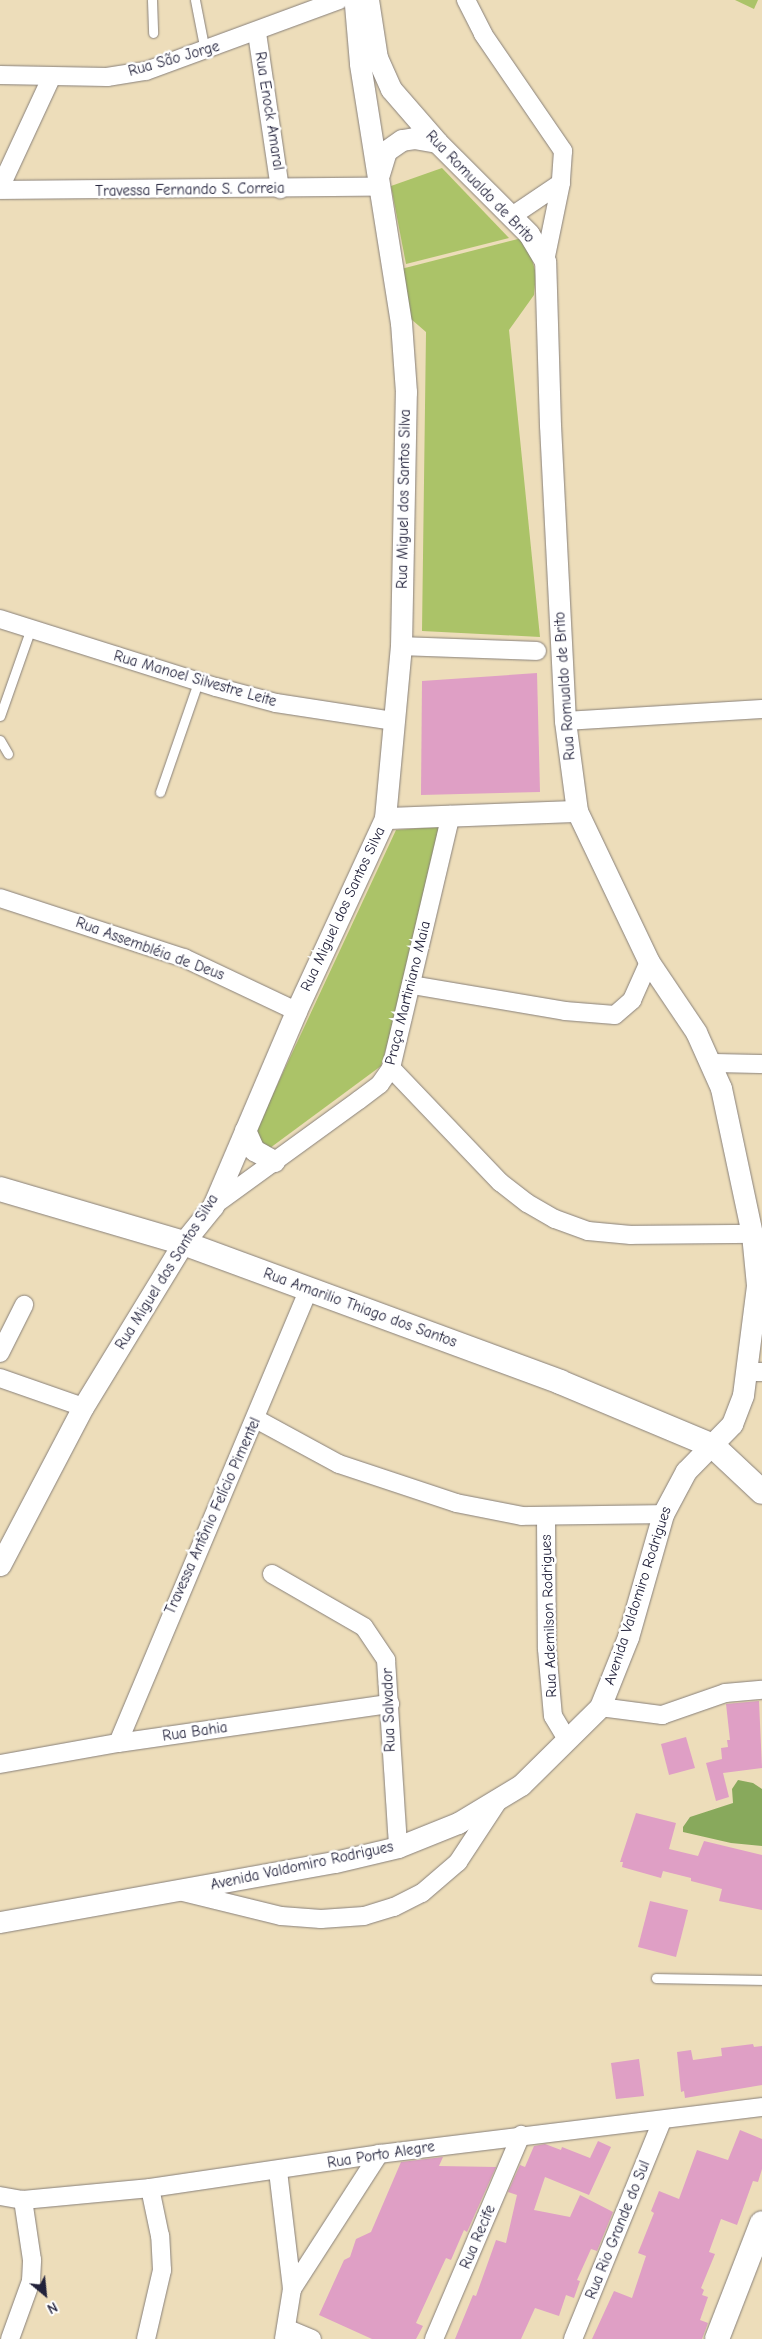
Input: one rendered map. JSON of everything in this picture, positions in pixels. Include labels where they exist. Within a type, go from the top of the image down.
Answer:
[{"type":"main road","name":"Rua Amarilio Thiago dos Santos","points":[[0,1189],[183,1243],[560,1382],[713,1446]]},
{"type":"main road","points":[[713,1446],[762,1492]]},
{"type":"main road","points":[[717,2339],[762,2223]]},
{"type":"street","name":"Rua São Jorge","points":[[0,75],[107,77],[146,71],[257,33],[339,0]]},
{"type":"street","name":"Rua Miguel dos Santos Silva","points":[[0,1565],[83,1407],[183,1243],[213,1206],[296,1011],[385,818],[401,646],[406,392],[401,323],[371,134],[355,0]]},
{"type":"street","name":"Rua Romualdo de Brito","points":[[368,0],[381,69],[391,89],[437,142],[529,234],[545,261],[550,425],[565,721],[577,811],[649,962],[696,1032],[712,1063],[752,1234],[756,1285],[754,1372],[732,1424],[713,1446]]},
{"type":"street","points":[[466,0],[483,34],[558,141],[564,162],[545,261]]},
{"type":"street","name":"Rua Enock Amaral","points":[[257,33],[280,189]]},
{"type":"street","points":[[0,189],[52,76]]},
{"type":"street","points":[[371,134],[379,138],[397,136],[404,132],[413,116]]},
{"type":"street","points":[[379,182],[386,151],[393,145],[414,138],[437,142]]},
{"type":"street","name":"Travessa Fernando S. Correia","points":[[0,189],[280,189],[379,182]]},
{"type":"street","points":[[512,216],[561,183]]},
{"type":"street","name":"Rua Manoel Silvestre Leite","points":[[0,619],[198,682],[276,703],[393,721]]},
{"type":"street","points":[[401,646],[537,651]]},
{"type":"street","points":[[565,721],[762,709]]},
{"type":"street","points":[[385,818],[577,811]]},
{"type":"street","name":"Praça Martiniano Maia","points":[[213,1206],[380,1084],[391,1068],[451,815]]},
{"type":"street","name":"Rua Assembléia de Deus","points":[[0,898],[184,958],[296,1011]]},
{"type":"street","points":[[412,985],[565,1011],[616,1015],[632,1000],[649,962]]},
{"type":"street","points":[[712,1063],[762,1064]]},
{"type":"street","points":[[391,1068],[500,1182],[527,1203],[555,1219],[588,1231],[631,1235],[752,1234]]},
{"type":"street","points":[[245,1130],[254,1150],[274,1161]]},
{"type":"street","name":"Travessa Antônio Felício Pimentel","points":[[118,1743],[200,1541],[256,1419],[308,1290]]},
{"type":"street","points":[[0,1353],[24,1304]]},
{"type":"street","points":[[0,1378],[83,1407]]},
{"type":"street","points":[[256,1419],[339,1464],[394,1485],[456,1503],[522,1516],[663,1514]]},
{"type":"street","name":"Avenida Valdomiro Rodrigues","points":[[0,1922],[335,1862],[398,1847],[458,1823],[498,1801],[521,1785],[568,1741],[600,1707],[628,1637],[663,1514],[686,1471],[713,1446]]},
{"type":"street","name":"Rua Ademilson Rodrigues","points":[[546,1517],[547,1649],[553,1716],[568,1741]]},
{"type":"street","name":"Rua Salvador","points":[[272,1574],[364,1627],[386,1660],[390,1704],[391,1767],[398,1847]]},
{"type":"street","points":[[600,1707],[662,1715],[725,1693],[762,1690]]},
{"type":"street","name":"Rua Bahia","points":[[0,1764],[118,1743],[390,1704]]},
{"type":"street","points":[[179,1891],[281,1916],[321,1919],[372,1914],[422,1893],[458,1862],[498,1801]]},
{"type":"street","name":"Rua Porto Alegre","points":[[0,2196],[23,2200],[150,2188],[521,2135],[662,2121],[762,2107]]},
{"type":"street","name":"Rua Rio Grande do Sul","points":[[574,2339],[662,2121]]},
{"type":"street","name":"Rua Recife","points":[[434,2339],[521,2135]]},
{"type":"street","points":[[292,2289],[379,2154]]},
{"type":"street","points":[[278,2171],[292,2289],[286,2334],[312,2339]]},
{"type":"street","points":[[146,2339],[162,2270],[160,2236],[150,2188]]},
{"type":"street","points":[[10,2339],[31,2281],[32,2260],[23,2200]]},
{"type":"lane","points":[[152,0],[153,33]]},
{"type":"lane","points":[[195,0],[206,51]]},
{"type":"lane","points":[[0,716],[31,628]]},
{"type":"lane","points":[[160,792],[198,682]]},
{"type":"lane","points":[[0,740],[8,754]]},
{"type":"lane","points":[[656,1978],[762,1980]]},
{"type":"green space","points":[[735,0],[758,0],[754,9]]},
{"type":"green space","points":[[442,168],[509,238],[406,264],[391,186]]},
{"type":"green space","points":[[526,237],[536,274],[534,295],[509,330],[540,637],[422,631],[426,332],[411,319],[401,269]]},
{"type":"green space","points":[[450,826],[381,1066],[270,1148],[253,1137],[396,830]]},
{"type":"green space","points":[[738,1780],[753,1783],[762,1789],[762,1846],[731,1843],[683,1832],[683,1827],[690,1817],[733,1803],[732,1789]]},
{"type":"building","points":[[537,673],[540,792],[421,795],[422,681]]},
{"type":"building","points":[[759,1701],[762,1768],[723,1773],[729,1797],[716,1801],[706,1763],[722,1759],[721,1748],[728,1747],[727,1740],[730,1740],[726,1704]]},
{"type":"building","points":[[686,1737],[695,1768],[669,1775],[661,1744]]},
{"type":"building","points":[[636,1813],[676,1823],[669,1849],[698,1856],[704,1841],[762,1855],[762,1910],[719,1901],[722,1889],[691,1881],[691,1878],[663,1871],[661,1878],[622,1867],[623,1862],[620,1862]]},
{"type":"building","points":[[650,1901],[688,1910],[676,1957],[638,1947]]},
{"type":"building","points":[[753,2044],[754,2047],[762,2046],[762,2085],[685,2098],[684,2091],[681,2092],[677,2052],[691,2050],[693,2060],[722,2056],[721,2048]]},
{"type":"building","points":[[639,2059],[644,2096],[616,2099],[611,2063]]},
{"type":"building","points":[[740,2130],[762,2139],[762,2169],[758,2182],[753,2181],[737,2225],[721,2219],[709,2252],[715,2254],[701,2288],[704,2290],[702,2295],[708,2297],[700,2320],[708,2323],[702,2339],[592,2339],[614,2291],[632,2298],[646,2256],[638,2253],[654,2213],[651,2211],[659,2191],[679,2199],[697,2150],[728,2160]]},
{"type":"building","points":[[598,2141],[611,2147],[589,2195],[545,2177],[534,2210],[570,2217],[580,2195],[613,2212],[597,2251],[591,2249],[577,2280],[580,2281],[574,2298],[566,2295],[559,2316],[535,2308],[521,2339],[455,2339],[473,2295],[476,2296],[496,2240],[506,2243],[517,2195],[508,2192],[520,2165],[525,2167],[534,2146],[545,2144],[561,2150],[562,2147],[590,2158]]},
{"type":"building","points":[[443,2157],[439,2166],[496,2167],[467,2232],[464,2230],[451,2260],[446,2258],[416,2323],[423,2326],[416,2339],[372,2339],[319,2315],[344,2260],[350,2257],[356,2239],[371,2232],[401,2162]]}]
